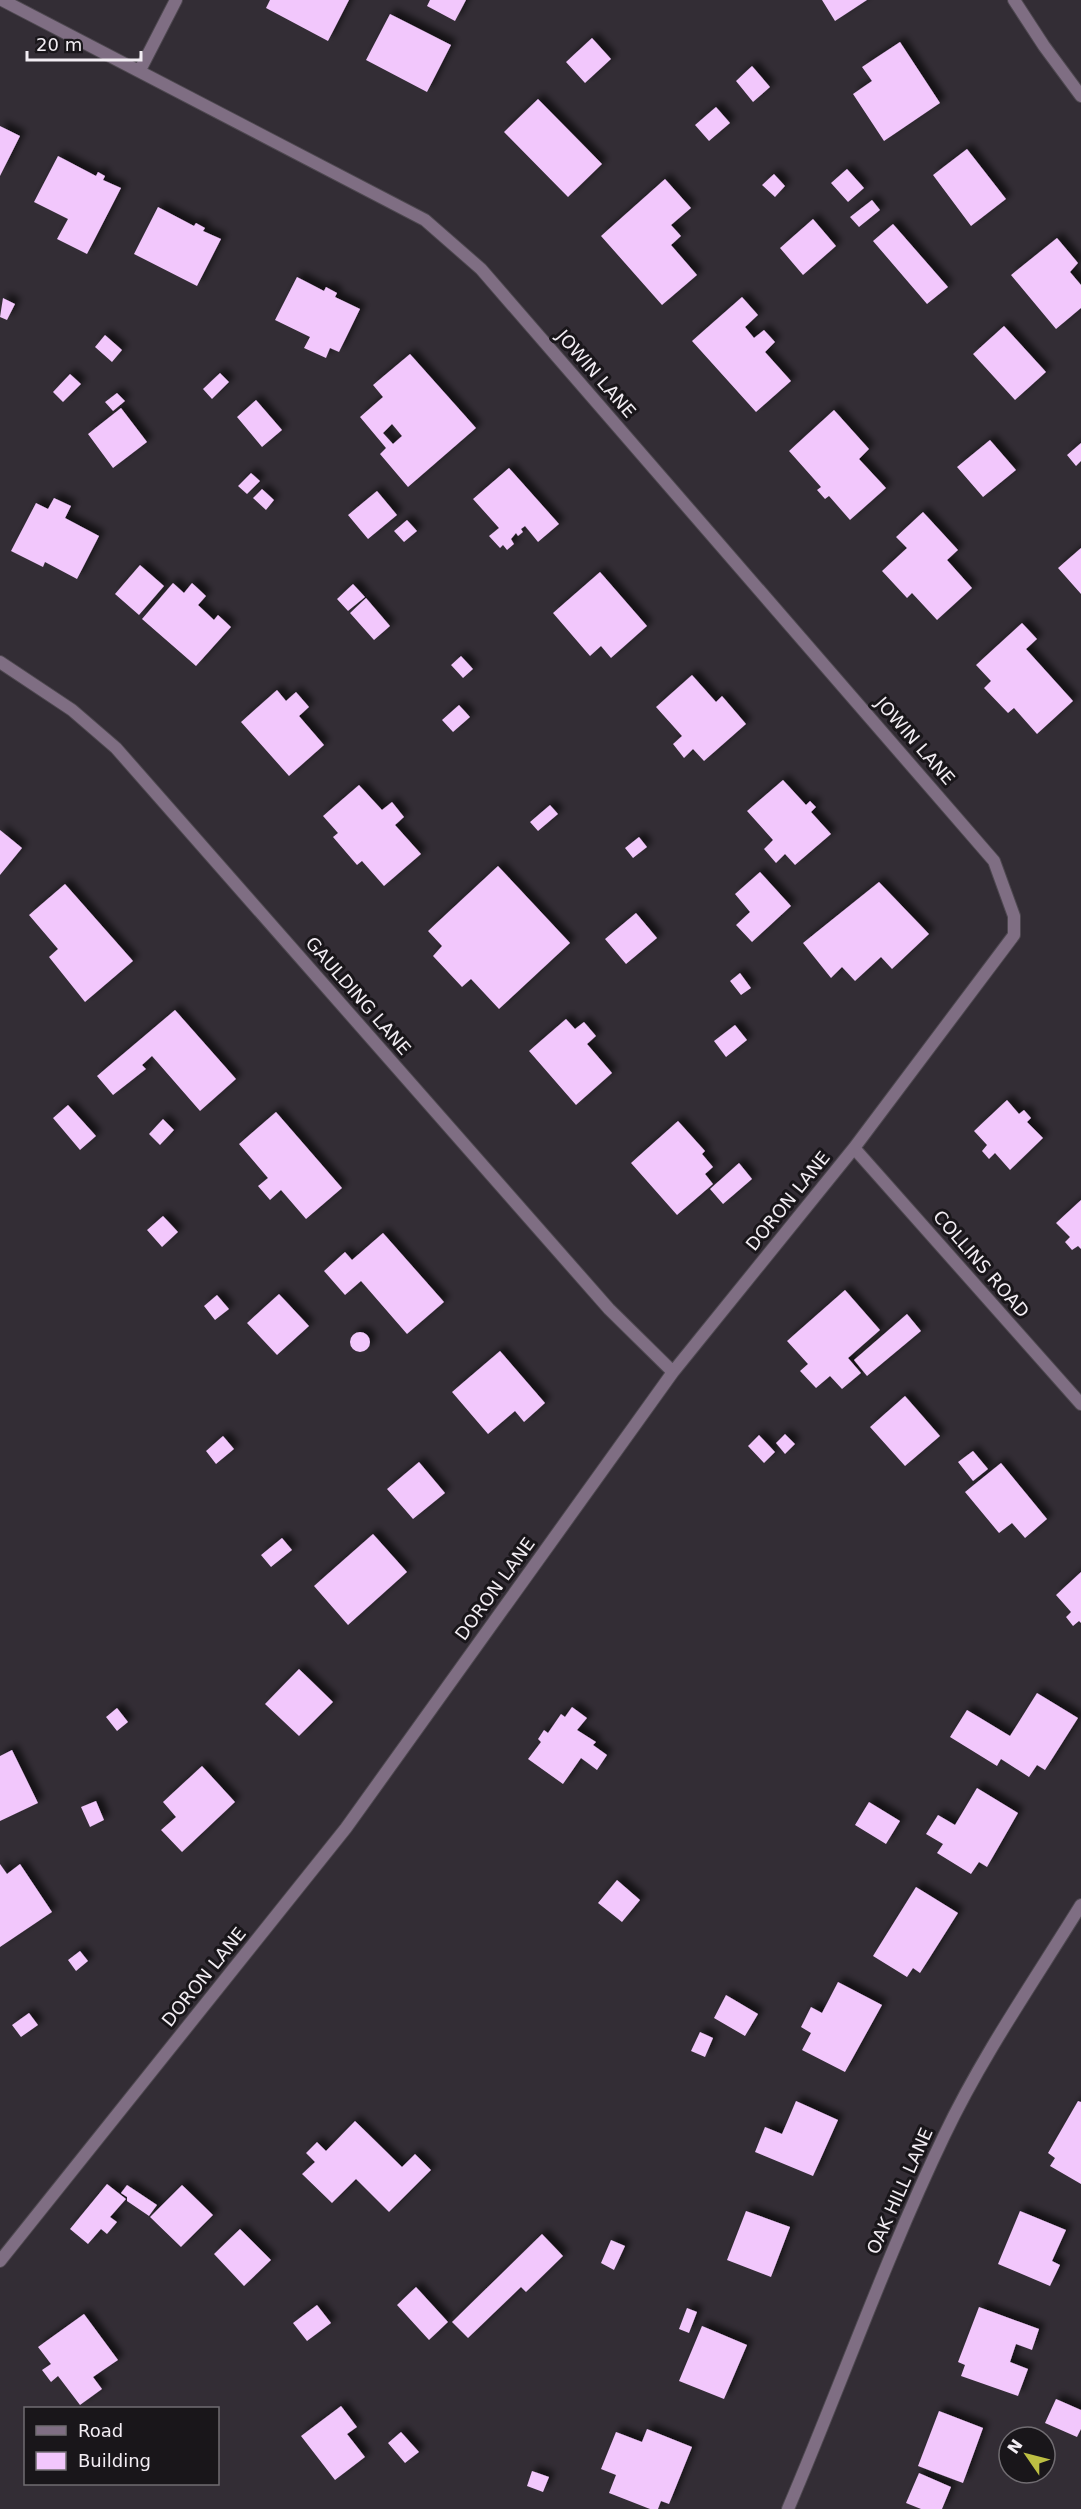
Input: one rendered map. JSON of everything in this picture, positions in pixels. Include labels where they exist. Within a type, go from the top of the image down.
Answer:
[{"type":"street","name":"JOWIN LANE","points":[[2,0],[425,220],[482,269],[994,861],[1014,916],[1014,935]]},
{"type":"street","points":[[140,70],[176,0]]},
{"type":"street","points":[[1014,0],[1081,96]]},
{"type":"street","name":"GAULDING LANE","points":[[0,662],[72,710],[116,748],[609,1309],[673,1372]]},
{"type":"street","name":"DORON LANE","points":[[0,2261],[346,1828],[673,1372],[854,1148],[1014,935]]},
{"type":"street","name":"COLLINS ROAD","points":[[854,1148],[1081,1404]]},
{"type":"street","name":"OAK HILL LANE","points":[[788,2509],[896,2242],[945,2134],[998,2039],[1081,1905]]},
{"type":"building","points":[[270,0],[349,0],[328,41],[266,8]]},
{"type":"building","points":[[430,0],[466,0],[455,21],[427,6]]},
{"type":"building","points":[[822,0],[867,0],[835,21]]},
{"type":"building","points":[[390,14],[451,45],[427,92],[366,60]]},
{"type":"building","points":[[592,38],[611,59],[585,83],[566,62]]},
{"type":"building","points":[[900,42],[940,103],[884,141],[853,94],[872,81],[862,67]]},
{"type":"building","points":[[752,66],[770,87],[753,102],[736,81]]},
{"type":"building","points":[[538,99],[602,164],[568,197],[504,132]]},
{"type":"building","points":[[716,107],[730,123],[709,141],[695,125]]},
{"type":"building","points":[[0,126],[20,136],[0,176]]},
{"type":"building","points":[[967,149],[1006,199],[971,226],[933,175]]},
{"type":"building","points":[[58,156],[96,176],[98,172],[105,176],[103,180],[121,188],[87,254],[57,239],[68,219],[34,202]]},
{"type":"building","points":[[847,169],[864,188],[848,202],[831,183]]},
{"type":"building","points":[[774,174],[785,186],[775,197],[762,185]]},
{"type":"building","points":[[665,179],[691,208],[671,225],[681,236],[671,245],[697,275],[662,305],[601,236]]},
{"type":"building","points":[[872,200],[880,210],[859,227],[850,217]]},
{"type":"building","points":[[158,207],[194,226],[196,223],[205,228],[203,231],[221,239],[197,286],[134,254]]},
{"type":"building","points":[[813,219],[836,246],[803,275],[780,248]]},
{"type":"building","points":[[893,224],[948,287],[927,304],[873,241]]},
{"type":"building","points":[[1057,238],[1078,263],[1070,272],[1081,285],[1081,308],[1056,329],[1011,275]]},
{"type":"building","points":[[297,277],[324,291],[326,287],[337,293],[335,297],[360,309],[339,352],[330,348],[326,358],[304,348],[310,337],[275,320]]},
{"type":"building","points":[[742,297],[758,315],[745,327],[754,338],[764,330],[775,342],[765,352],[791,381],[756,412],[692,341]]},
{"type":"building","points":[[3,298],[15,304],[7,320],[0,317]]},
{"type":"building","points":[[1004,326],[1046,372],[1015,400],[973,354]]},
{"type":"building","points":[[105,335],[122,350],[112,362],[95,347]]},
{"type":"building","points":[[410,354],[476,428],[408,487],[380,454],[386,448],[360,417],[383,397],[373,385]],"holes":[[[392,424],[402,436],[393,444],[383,433]]]},
{"type":"building","points":[[220,373],[229,382],[212,399],[203,389]]},
{"type":"building","points":[[70,374],[81,384],[63,402],[53,392]]},
{"type":"building","points":[[117,393],[125,401],[113,411],[105,402]]},
{"type":"building","points":[[256,400],[282,430],[262,447],[237,417]]},
{"type":"building","points":[[121,408],[147,442],[113,468],[88,434]]},
{"type":"building","points":[[834,410],[869,449],[859,459],[886,488],[850,520],[829,496],[825,499],[817,490],[821,487],[789,451]]},
{"type":"building","points":[[990,440],[1016,470],[983,497],[957,467]]},
{"type":"building","points":[[1081,443],[1081,461],[1076,466],[1067,455]]},
{"type":"building","points":[[509,468],[559,524],[538,542],[525,526],[521,529],[523,532],[518,536],[516,533],[511,539],[514,544],[507,550],[503,545],[500,548],[489,536],[499,528],[473,499]]},
{"type":"building","points":[[251,473],[260,481],[247,494],[238,486]]},
{"type":"building","points":[[262,489],[274,500],[266,510],[253,498]]},
{"type":"building","points":[[377,491],[397,515],[368,539],[348,515]]},
{"type":"building","points":[[54,498],[71,506],[65,518],[99,536],[77,579],[45,562],[43,567],[11,551],[36,503],[48,509]]},
{"type":"building","points":[[923,512],[958,550],[947,560],[972,588],[937,620],[912,593],[907,598],[882,571],[907,548],[896,537]]},
{"type":"building","points":[[407,520],[417,531],[404,542],[394,531]]},
{"type":"building","points":[[1081,548],[1081,594],[1058,568]]},
{"type":"building","points":[[140,565],[164,586],[139,615],[115,594]]},
{"type":"building","points":[[600,572],[647,626],[611,658],[601,646],[590,656],[553,613]]},
{"type":"building","points":[[173,583],[184,593],[192,583],[206,596],[198,605],[214,620],[218,615],[231,627],[196,666],[142,619]]},
{"type":"building","points":[[353,584],[365,597],[348,611],[337,599]]},
{"type":"building","points":[[366,598],[390,626],[374,640],[350,613]]},
{"type":"building","points":[[1022,623],[1037,639],[1026,649],[1073,701],[1037,734],[1014,708],[1008,713],[984,688],[991,681],[976,665]]},
{"type":"building","points":[[461,656],[473,669],[463,678],[451,665]]},
{"type":"building","points":[[692,675],[716,702],[722,696],[746,724],[704,761],[693,749],[684,758],[673,744],[682,736],[656,707]]},
{"type":"building","points":[[277,690],[286,701],[296,692],[309,707],[299,716],[324,745],[289,776],[241,722]]},
{"type":"building","points":[[459,705],[470,717],[453,732],[442,720]]},
{"type":"building","points":[[783,780],[806,805],[810,801],[816,807],[811,812],[831,834],[795,865],[785,854],[776,863],[764,849],[773,840],[747,811]]},
{"type":"building","points":[[359,785],[382,810],[392,802],[404,817],[395,825],[421,854],[384,886],[362,861],[357,865],[333,837],[338,833],[323,816]]},
{"type":"building","points":[[550,805],[558,814],[538,831],[530,822]]},
{"type":"building","points":[[0,830],[22,848],[0,875]]},
{"type":"building","points":[[639,837],[647,847],[633,858],[625,848]]},
{"type":"building","points":[[498,866],[570,943],[499,1009],[471,979],[462,987],[433,956],[442,946],[428,931]]},
{"type":"building","points":[[760,872],[791,906],[752,942],[736,925],[750,912],[735,894]]},
{"type":"building","points":[[879,882],[929,934],[892,969],[881,957],[855,981],[842,967],[831,978],[803,943]]},
{"type":"building","points":[[65,884],[133,961],[85,1002],[49,957],[58,949],[29,915]]},
{"type":"building","points":[[636,913],[657,938],[626,964],[605,939]]},
{"type":"building","points":[[740,973],[751,988],[741,995],[730,981]]},
{"type":"building","points":[[175,1010],[236,1079],[200,1111],[152,1056],[142,1065],[146,1069],[113,1095],[97,1076]]},
{"type":"building","points":[[566,1019],[575,1029],[584,1022],[596,1036],[587,1044],[612,1073],[576,1105],[529,1051]]},
{"type":"building","points":[[735,1025],[747,1040],[726,1057],[714,1041]]},
{"type":"building","points":[[1007,1100],[1019,1114],[1024,1110],[1031,1118],[1027,1122],[1043,1138],[1010,1170],[995,1153],[989,1159],[982,1151],[987,1145],[974,1131]]},
{"type":"building","points":[[68,1105],[96,1136],[80,1150],[53,1118]]},
{"type":"building","points":[[276,1112],[342,1188],[306,1219],[281,1190],[270,1200],[258,1186],[268,1178],[239,1144]]},
{"type":"building","points":[[163,1119],[174,1130],[160,1145],[149,1134]]},
{"type":"building","points":[[678,1121],[705,1151],[702,1154],[713,1167],[705,1174],[713,1184],[677,1215],[631,1163]]},
{"type":"building","points":[[739,1163],[752,1179],[723,1204],[710,1189]]},
{"type":"building","points":[[1081,1200],[1081,1249],[1078,1246],[1072,1250],[1065,1242],[1070,1237],[1056,1223]]},
{"type":"building","points":[[163,1216],[178,1232],[162,1247],[147,1230]]},
{"type":"building","points":[[383,1233],[444,1302],[407,1334],[361,1281],[345,1295],[324,1271],[345,1252],[352,1260]]},
{"type":"building","points":[[845,1290],[880,1330],[848,1358],[861,1373],[842,1389],[830,1376],[816,1388],[800,1371],[808,1364],[787,1341]]},
{"type":"building","points":[[279,1294],[309,1326],[277,1355],[247,1323]]},
{"type":"building","points":[[217,1295],[229,1309],[215,1320],[204,1306]]},
{"type":"building","points":[[907,1314],[921,1331],[867,1376],[854,1360]]},
{"type":"building","points":[[360,1332],[367,1335],[370,1342],[367,1349],[360,1352],[353,1349],[350,1342],[353,1335]]},
{"type":"building","points":[[500,1351],[545,1403],[524,1422],[515,1411],[488,1434],[452,1392]]},
{"type":"building","points":[[905,1396],[940,1436],[905,1466],[870,1427]]},
{"type":"building","points":[[785,1434],[795,1444],[785,1454],[776,1443]]},
{"type":"building","points":[[759,1435],[775,1452],[764,1463],[748,1446]]},
{"type":"building","points":[[223,1436],[234,1449],[216,1464],[206,1451]]},
{"type":"building","points":[[973,1451],[988,1469],[973,1481],[958,1462]]},
{"type":"building","points":[[419,1462],[445,1493],[413,1519],[387,1489]]},
{"type":"building","points":[[1001,1463],[1047,1519],[1025,1538],[1012,1523],[999,1533],[965,1492]]},
{"type":"building","points":[[373,1534],[407,1572],[348,1625],[314,1586]]},
{"type":"building","points":[[282,1538],[292,1550],[271,1567],[261,1555]]},
{"type":"building","points":[[1081,1572],[1081,1623],[1079,1621],[1073,1626],[1066,1617],[1071,1612],[1056,1595]]},
{"type":"building","points":[[299,1669],[333,1702],[299,1736],[265,1704]]},
{"type":"building","points":[[1037,1693],[1078,1718],[1045,1770],[1037,1765],[1029,1777],[1001,1759],[997,1766],[950,1737],[967,1710],[1010,1736]]},
{"type":"building","points":[[572,1707],[587,1718],[577,1730],[596,1742],[593,1745],[607,1755],[597,1770],[581,1758],[563,1784],[528,1759],[541,1742],[538,1739],[544,1730],[548,1733],[561,1714],[565,1717]]},
{"type":"building","points":[[117,1708],[128,1722],[117,1731],[106,1717]]},
{"type":"building","points":[[12,1750],[38,1803],[0,1821],[0,1756]]},
{"type":"building","points":[[202,1766],[235,1802],[182,1852],[161,1830],[176,1817],[163,1802]]},
{"type":"building","points":[[977,1788],[1018,1813],[987,1867],[979,1862],[971,1874],[937,1853],[943,1844],[926,1834],[938,1815],[955,1825]]},
{"type":"building","points":[[96,1801],[104,1820],[90,1827],[81,1807]]},
{"type":"building","points":[[869,1802],[900,1821],[886,1844],[855,1825]]},
{"type":"building","points":[[0,1864],[7,1874],[20,1864],[52,1912],[0,1947]]},
{"type":"building","points":[[617,1880],[640,1900],[622,1922],[598,1903]]},
{"type":"building","points":[[916,1887],[958,1913],[920,1973],[913,1968],[907,1977],[873,1956]]},
{"type":"building","points":[[80,1951],[88,1961],[76,1971],[68,1960]]},
{"type":"building","points":[[838,1982],[882,2005],[845,2072],[802,2050],[811,2033],[801,2027],[811,2007],[822,2013]]},
{"type":"building","points":[[726,1995],[758,2014],[745,2036],[714,2018]]},
{"type":"building","points":[[29,2013],[38,2025],[21,2037],[12,2025]]},
{"type":"building","points":[[700,2032],[713,2038],[705,2057],[691,2051]]},
{"type":"building","points":[[796,2101],[838,2120],[813,2176],[755,2152],[765,2127],[782,2134]]},
{"type":"building","points":[[1078,2101],[1081,2102],[1081,2184],[1050,2166],[1055,2158],[1048,2153]]},
{"type":"building","points":[[355,2121],[402,2167],[415,2154],[431,2170],[389,2212],[356,2179],[332,2203],[302,2174],[315,2162],[306,2153],[317,2142],[326,2151]]},
{"type":"building","points":[[107,2184],[126,2199],[110,2217],[117,2222],[107,2234],[101,2229],[88,2244],[70,2229]]},
{"type":"building","points":[[127,2185],[157,2205],[149,2216],[127,2201],[127,2197],[121,2193]]},
{"type":"building","points":[[182,2185],[213,2215],[181,2247],[150,2217]]},
{"type":"building","points":[[746,2211],[790,2227],[771,2277],[727,2260]]},
{"type":"building","points":[[1020,2211],[1066,2230],[1052,2261],[1060,2265],[1050,2286],[998,2264]]},
{"type":"building","points":[[240,2229],[271,2260],[244,2286],[214,2254]]},
{"type":"building","points":[[542,2234],[563,2256],[526,2292],[521,2287],[468,2338],[452,2322]]},
{"type":"building","points":[[611,2240],[625,2246],[614,2270],[601,2263]]},
{"type":"building","points":[[416,2287],[448,2322],[429,2340],[397,2305]]},
{"type":"building","points":[[317,2305],[331,2323],[307,2341],[293,2323]]},
{"type":"building","points":[[979,2307],[1039,2329],[1032,2350],[1016,2344],[1010,2362],[1028,2369],[1018,2396],[961,2376],[965,2365],[958,2362]]},
{"type":"building","points":[[687,2308],[697,2312],[689,2333],[679,2329]]},
{"type":"building","points":[[84,2314],[118,2360],[93,2377],[102,2389],[80,2405],[58,2376],[51,2382],[42,2370],[51,2364],[38,2347]]},
{"type":"building","points":[[702,2326],[747,2345],[724,2399],[679,2381]]},
{"type":"building","points":[[1056,2399],[1081,2410],[1081,2429],[1077,2437],[1057,2428],[1057,2425],[1045,2423]]},
{"type":"building","points":[[341,2406],[357,2427],[347,2434],[365,2457],[335,2480],[301,2436]]},
{"type":"building","points":[[939,2411],[983,2428],[963,2483],[918,2466]]},
{"type":"building","points":[[647,2429],[692,2447],[669,2504],[661,2501],[658,2509],[650,2509],[609,2493],[616,2475],[601,2469],[616,2432],[642,2442]]},
{"type":"building","points":[[401,2432],[419,2452],[405,2463],[388,2443]]},
{"type":"building","points":[[532,2471],[549,2477],[543,2492],[527,2486]]},
{"type":"building","points":[[919,2473],[951,2487],[942,2509],[921,2509],[906,2503]]}]
